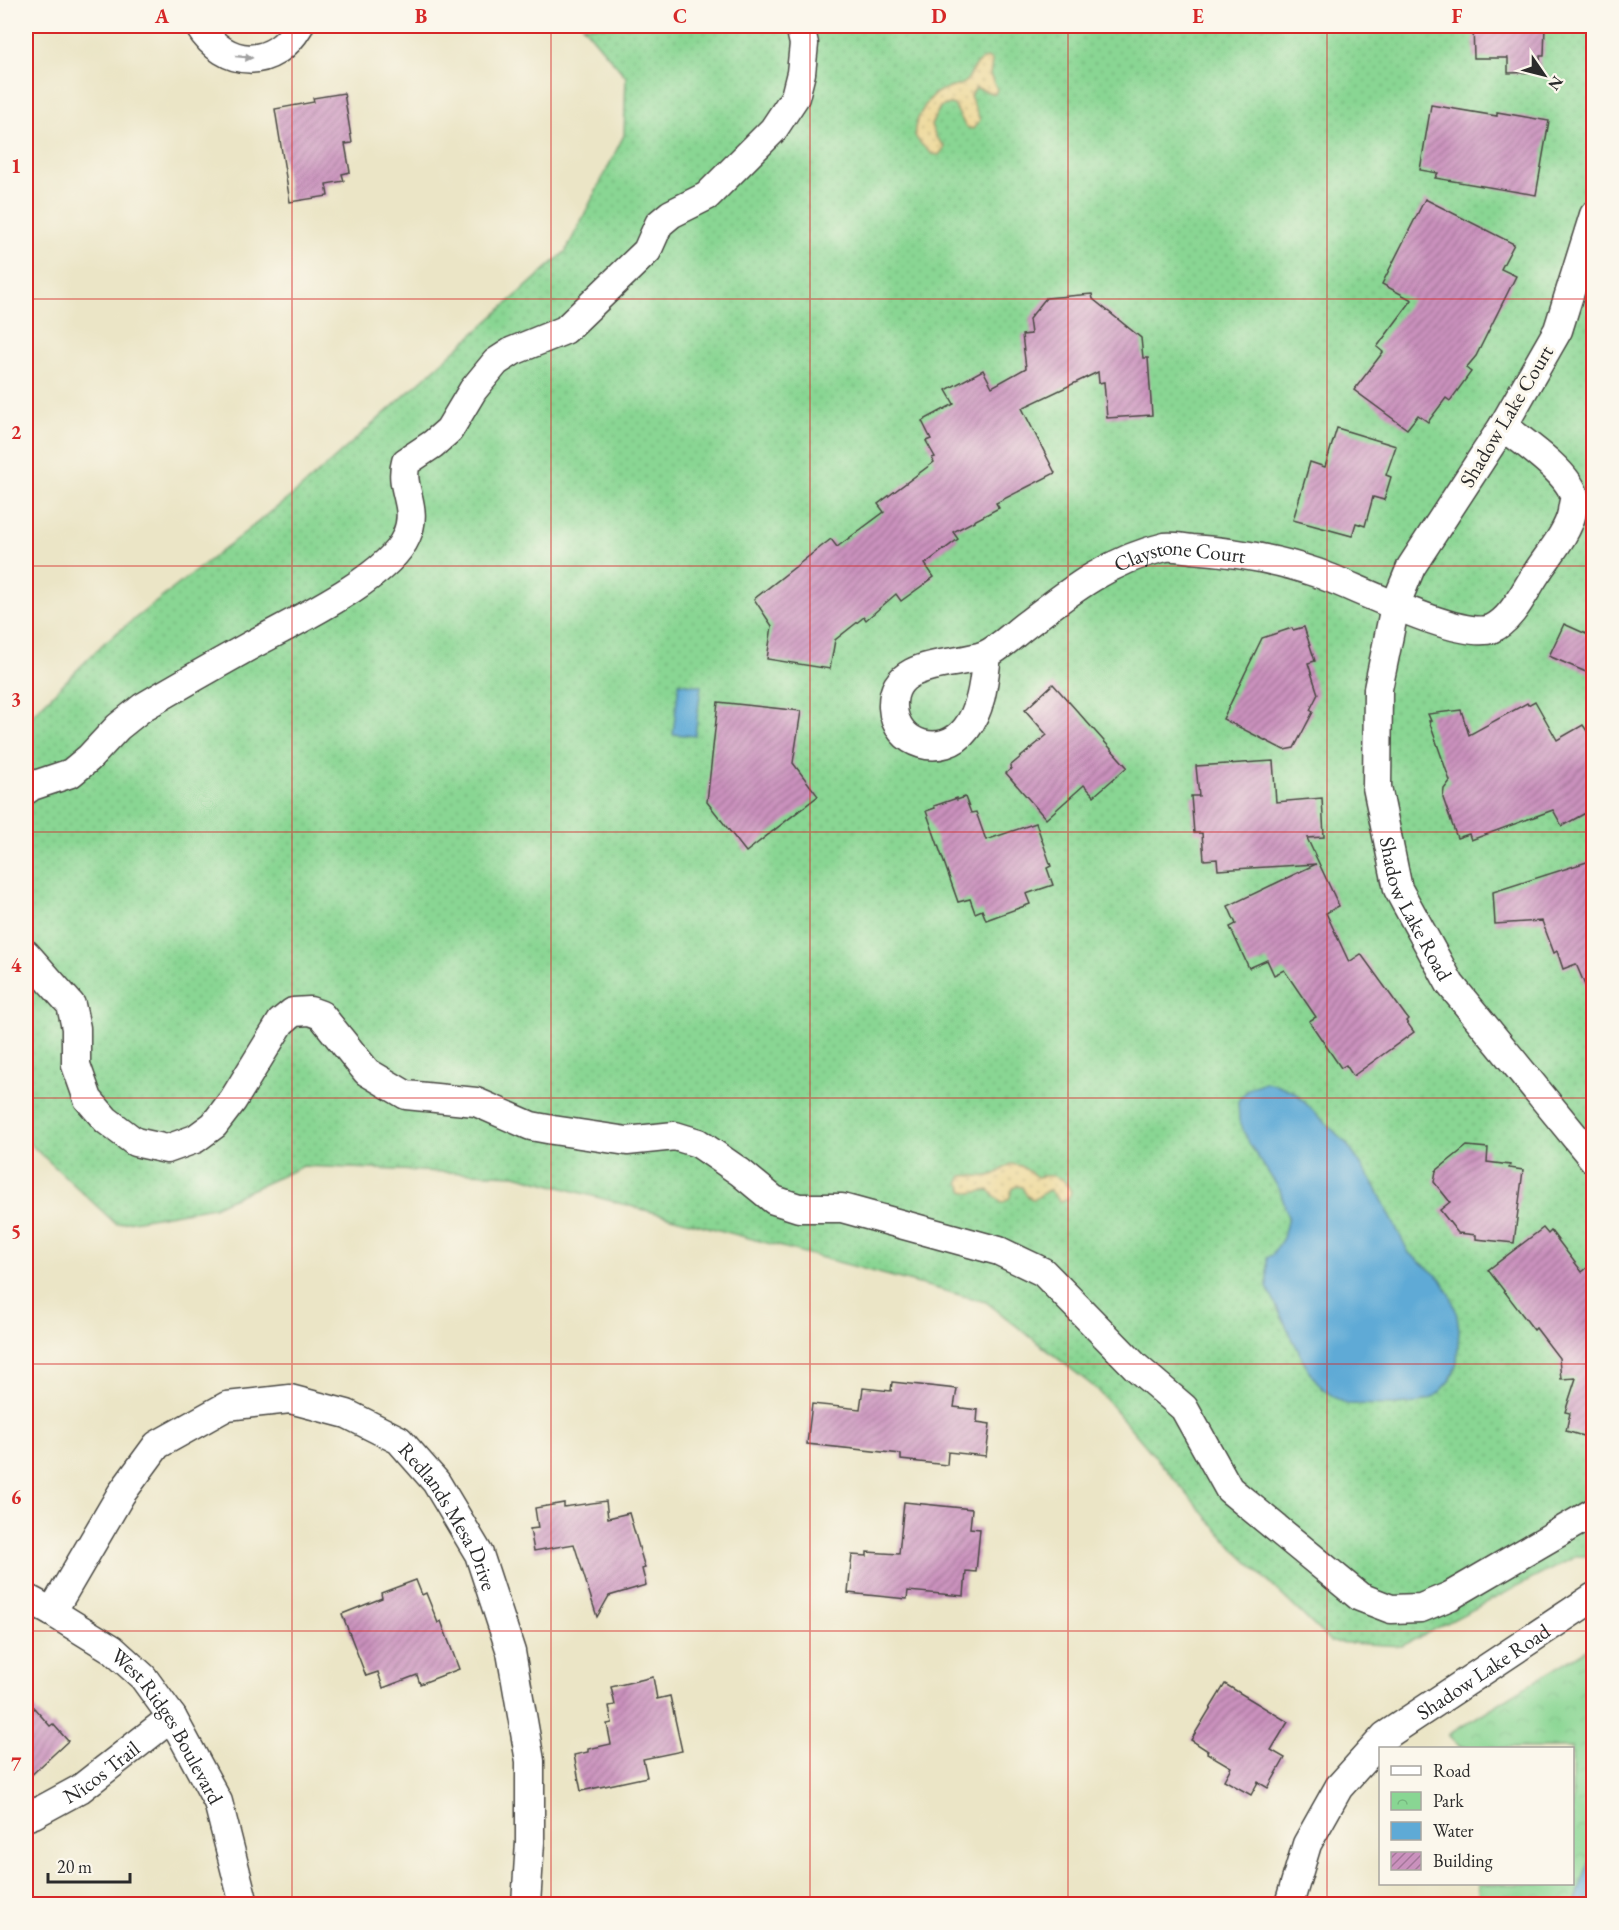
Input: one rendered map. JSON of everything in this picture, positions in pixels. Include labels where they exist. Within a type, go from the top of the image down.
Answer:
[{"type":"street","points":[[199,26],[208,40],[223,52],[240,58],[259,58],[276,52],[291,40],[299,26]]},
{"type":"street","points":[[26,790],[71,773],[118,727],[143,707],[335,600],[390,561],[406,537],[412,512],[402,473],[406,462],[449,430],[473,390],[496,362],[513,351],[565,330],[646,251],[659,224],[671,214],[707,196],[773,130],[795,97],[801,73],[804,44],[800,26]]},
{"type":"street","name":"Shadow Lake Court","points":[[1395,606],[1411,567],[1503,426],[1558,330],[1593,215]]},
{"type":"street","name":"Claystone Court","points":[[987,654],[1074,587],[1116,563],[1167,547],[1232,553],[1316,573],[1395,606],[1466,629],[1490,629],[1508,617],[1570,521],[1574,496],[1562,473],[1503,426]]},
{"type":"street","name":"Shadow Lake Road","points":[[1395,606],[1377,689],[1377,787],[1398,889],[1450,984],[1593,1160]]},
{"type":"street","points":[[26,954],[71,1005],[76,1028],[76,1065],[88,1099],[106,1120],[135,1142],[167,1149],[195,1139],[214,1125],[233,1100],[281,1022],[293,1012],[310,1011],[321,1015],[332,1026],[367,1072],[406,1095],[476,1102],[531,1126],[554,1130],[627,1140],[675,1136],[698,1143],[740,1172],[774,1200],[799,1208],[842,1208],[999,1251],[1022,1261],[1042,1272],[1136,1367],[1184,1408],[1229,1489],[1360,1597],[1391,1609],[1421,1608],[1450,1596],[1593,1512]]},
{"type":"street","name":"Redlands Mesa Drive","points":[[52,1612],[120,1494],[157,1445],[228,1406],[290,1399],[347,1414],[399,1440],[436,1482],[479,1554],[511,1652],[530,1761],[530,1842],[526,1905]]},
{"type":"street","name":"Shadow Lake Road","points":[[1289,1905],[1307,1845],[1339,1787],[1384,1736],[1593,1597]]},
{"type":"street","name":"West Ridges Boulevard","points":[[26,1598],[112,1649],[143,1677],[172,1717],[218,1802],[244,1905]]},
{"type":"street","name":"Nicos Trail","points":[[26,1817],[80,1789],[172,1717]]},
{"type":"green space","points":[[583,26],[1593,26],[1593,1556],[1577,1556],[1402,1646],[1331,1642],[1235,1550],[1098,1390],[986,1302],[515,1175],[303,1166],[213,1207],[116,1224],[26,1140],[26,721],[105,642],[299,490],[566,251],[624,135],[626,77]]},
{"type":"green space","points":[[1593,1645],[1593,1904],[1479,1904],[1478,1885],[1574,1885],[1574,1747],[1460,1747],[1448,1735]]},
{"type":"sand","points":[[987,58],[992,61],[990,75],[997,89],[995,94],[976,88],[970,96],[980,120],[973,129],[966,127],[954,105],[940,107],[931,125],[936,137],[945,147],[939,155],[932,154],[916,137],[916,126],[922,111],[936,94],[966,81],[975,66]]},
{"type":"sand","points":[[1011,1164],[1021,1166],[1037,1177],[1053,1176],[1062,1179],[1071,1192],[1068,1200],[1060,1201],[1050,1190],[1032,1199],[1027,1196],[1022,1187],[1017,1186],[1013,1188],[1009,1199],[1002,1203],[989,1190],[971,1193],[964,1191],[959,1182],[962,1176],[989,1176]]},
{"type":"water","points":[[679,683],[701,686],[695,736],[673,734]]},
{"type":"water","points":[[1264,1082],[1294,1092],[1347,1144],[1375,1186],[1409,1253],[1440,1278],[1450,1294],[1459,1329],[1457,1363],[1450,1381],[1430,1399],[1418,1403],[1395,1405],[1345,1404],[1324,1390],[1310,1373],[1301,1356],[1267,1287],[1267,1258],[1273,1254],[1283,1238],[1288,1217],[1280,1190],[1250,1145],[1239,1120],[1238,1101],[1248,1089]]},
{"type":"water","points":[[1593,1856],[1593,1904],[1575,1904],[1587,1868]]},
{"type":"building","points":[[1473,26],[1545,26],[1544,56],[1540,56],[1541,72],[1508,73],[1508,58],[1474,58]]},
{"type":"building","points":[[344,93],[352,143],[345,144],[350,172],[342,174],[344,181],[326,184],[328,196],[290,202],[275,109],[314,102],[313,98]]},
{"type":"building","points":[[1431,105],[1497,116],[1497,112],[1549,121],[1536,195],[1435,178],[1438,173],[1420,170]]},
{"type":"building","points":[[1425,199],[1514,244],[1501,269],[1516,276],[1476,356],[1466,368],[1471,372],[1450,401],[1446,398],[1428,422],[1418,415],[1407,429],[1354,390],[1383,352],[1377,347],[1412,300],[1382,284]]},
{"type":"building","points":[[1092,294],[1093,299],[1141,338],[1143,358],[1148,358],[1152,415],[1107,418],[1104,382],[1099,383],[1098,372],[1022,408],[1055,473],[996,503],[999,508],[953,532],[958,539],[925,564],[934,577],[901,601],[896,594],[866,620],[864,617],[835,640],[830,669],[767,659],[772,626],[754,599],[831,539],[837,547],[884,512],[878,504],[934,462],[932,458],[935,457],[926,441],[931,439],[922,421],[954,404],[946,390],[983,370],[992,387],[1026,368],[1022,335],[1031,334],[1029,319],[1046,298]]},
{"type":"building","points":[[1337,428],[1396,446],[1386,475],[1391,477],[1384,500],[1373,497],[1365,526],[1356,523],[1352,536],[1293,520],[1310,462],[1325,467]]},
{"type":"building","points":[[1564,624],[1593,637],[1593,675],[1549,656]]},
{"type":"building","points":[[1304,627],[1315,661],[1308,663],[1318,694],[1310,710],[1313,712],[1294,748],[1284,750],[1223,719],[1262,638],[1292,628],[1293,630]]},
{"type":"building","points":[[1053,684],[1127,767],[1094,796],[1084,785],[1046,819],[1006,773],[1011,769],[1010,766],[1047,735],[1025,710]]},
{"type":"building","points":[[1535,701],[1557,740],[1583,725],[1587,731],[1593,728],[1593,809],[1562,826],[1553,810],[1471,840],[1469,834],[1457,838],[1443,798],[1444,789],[1450,781],[1428,714],[1461,710],[1469,735],[1527,703],[1528,705]]},
{"type":"building","points":[[718,702],[801,711],[793,763],[818,796],[746,852],[707,802]]},
{"type":"building","points":[[1273,761],[1276,802],[1322,798],[1324,837],[1307,838],[1339,906],[1326,913],[1349,962],[1361,954],[1408,1019],[1406,1021],[1414,1032],[1353,1076],[1346,1065],[1341,1068],[1309,1021],[1316,1017],[1284,970],[1274,975],[1267,960],[1249,968],[1230,927],[1236,924],[1228,906],[1316,864],[1218,870],[1217,859],[1204,860],[1202,833],[1194,833],[1191,796],[1199,796],[1196,766]]},
{"type":"building","points":[[965,797],[971,813],[976,812],[986,840],[1036,823],[1051,866],[1047,868],[1053,885],[1026,894],[1030,904],[986,920],[982,910],[975,913],[970,899],[958,902],[926,811],[935,808],[934,806]]},
{"type":"building","points":[[1593,860],[1593,1004],[1576,964],[1563,969],[1557,951],[1554,953],[1542,921],[1495,924],[1493,892]]},
{"type":"building","points":[[1467,1146],[1488,1148],[1487,1162],[1510,1165],[1509,1168],[1523,1170],[1514,1243],[1476,1239],[1476,1235],[1458,1233],[1440,1210],[1450,1202],[1434,1182],[1436,1171]]},
{"type":"building","points":[[1543,1228],[1548,1234],[1551,1231],[1582,1272],[1593,1263],[1593,1439],[1566,1431],[1570,1413],[1565,1412],[1576,1378],[1561,1379],[1559,1358],[1536,1328],[1534,1330],[1488,1270]]},
{"type":"building","points":[[892,1382],[957,1389],[954,1407],[978,1410],[977,1422],[990,1424],[986,1456],[948,1452],[947,1465],[901,1460],[901,1454],[807,1444],[812,1404],[860,1409],[863,1388],[891,1391]]},
{"type":"building","points":[[606,1501],[608,1518],[629,1513],[645,1568],[642,1569],[646,1585],[609,1596],[597,1617],[574,1544],[534,1551],[530,1529],[538,1528],[535,1508],[564,1503],[564,1507]]},
{"type":"building","points":[[904,1502],[972,1509],[970,1528],[980,1529],[976,1572],[966,1571],[964,1596],[908,1591],[907,1599],[848,1593],[852,1555],[867,1556],[867,1552],[899,1554]]},
{"type":"building","points":[[416,1580],[422,1595],[426,1593],[438,1623],[441,1621],[459,1669],[420,1684],[417,1675],[383,1688],[378,1672],[366,1676],[342,1614],[382,1598],[381,1593]]},
{"type":"building","points":[[653,1677],[657,1699],[670,1696],[682,1751],[643,1759],[647,1777],[581,1791],[574,1755],[611,1744],[607,1724],[612,1723],[609,1706],[615,1705],[611,1687]]},
{"type":"building","points":[[1225,1684],[1288,1722],[1271,1750],[1285,1758],[1268,1788],[1258,1782],[1251,1795],[1224,1780],[1231,1767],[1207,1753],[1208,1751],[1191,1740]]},
{"type":"building","points":[[26,1699],[50,1726],[53,1724],[68,1741],[26,1780]]}]
